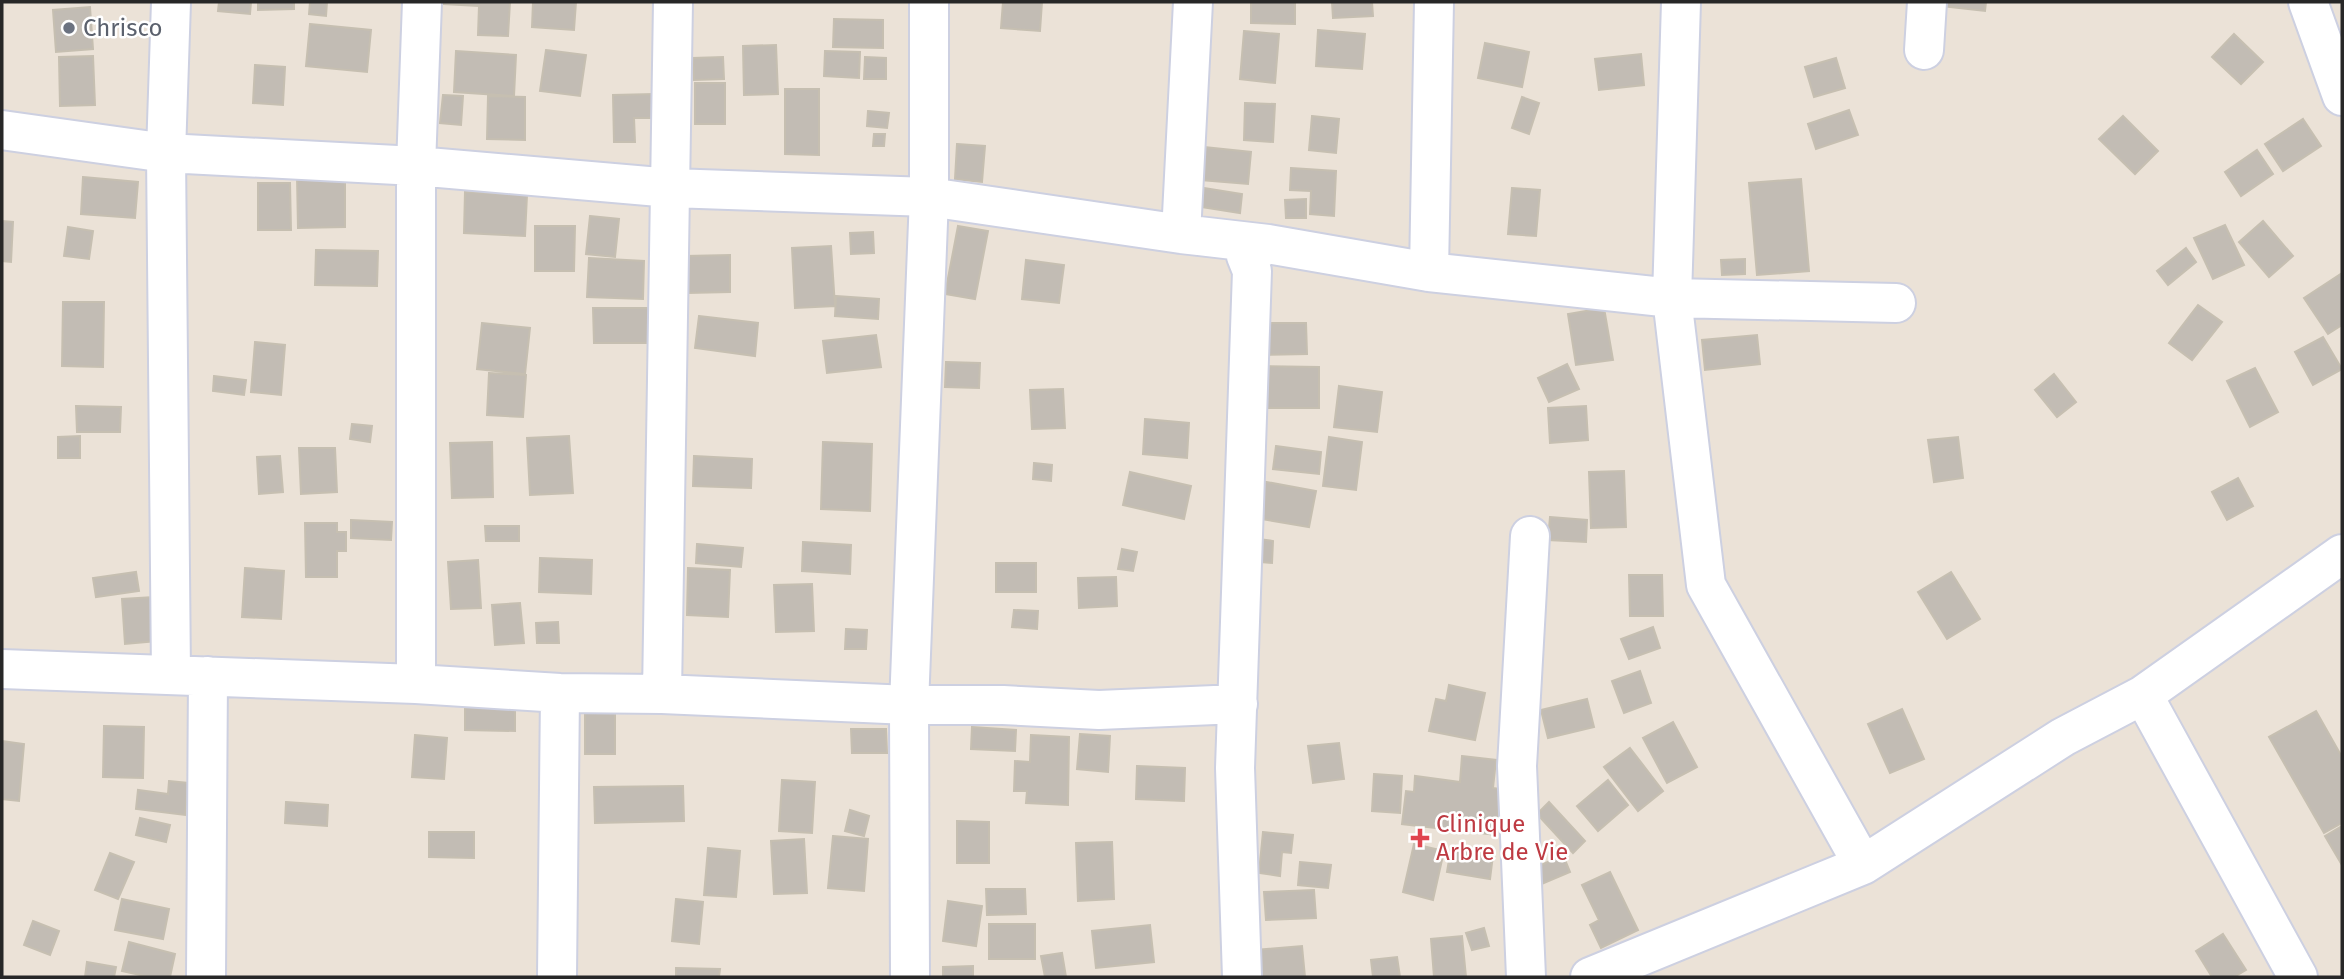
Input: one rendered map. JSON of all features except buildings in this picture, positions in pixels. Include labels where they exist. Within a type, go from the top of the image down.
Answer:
[{"type":"street","points":[[171,2],[166,153],[189,675],[206,977]]},
{"type":"street","points":[[416,684],[416,166],[422,2]]},
{"type":"street","points":[[662,694],[673,2]]},
{"type":"street","points":[[910,977],[909,705],[929,197],[929,2]]},
{"type":"street","points":[[1181,234],[1193,2]]},
{"type":"street","points":[[1429,272],[1434,2]]},
{"type":"street","points":[[1681,2],[1672,298],[1706,585],[1863,865]]},
{"type":"street","points":[[1924,51],[1927,2]]},
{"type":"street","points":[[2308,2],[2342,96]]},
{"type":"street","points":[[2,131],[166,153],[416,166],[671,188],[929,197],[1268,244],[1429,272],[1672,298],[1896,303]]},
{"type":"street","points":[[1242,977],[1235,768],[1252,271],[1247,256],[1268,244]]},
{"type":"street","points":[[1526,977],[1517,766],[1530,536]]},
{"type":"street","points":[[1590,977],[1863,865],[2063,737],[2143,695],[2342,554]]},
{"type":"street","points":[[2,669],[909,705],[1003,705],[1099,710],[1238,704]]},
{"type":"street","points":[[557,977],[560,693]]},
{"type":"street","points":[[2143,695],[2298,977]]},
{"type":"place","name":"Chrisco","points":[[69,28]]},
{"type":"place","name":"Clinique Arbre de Vie","points":[[1420,838]]}]
